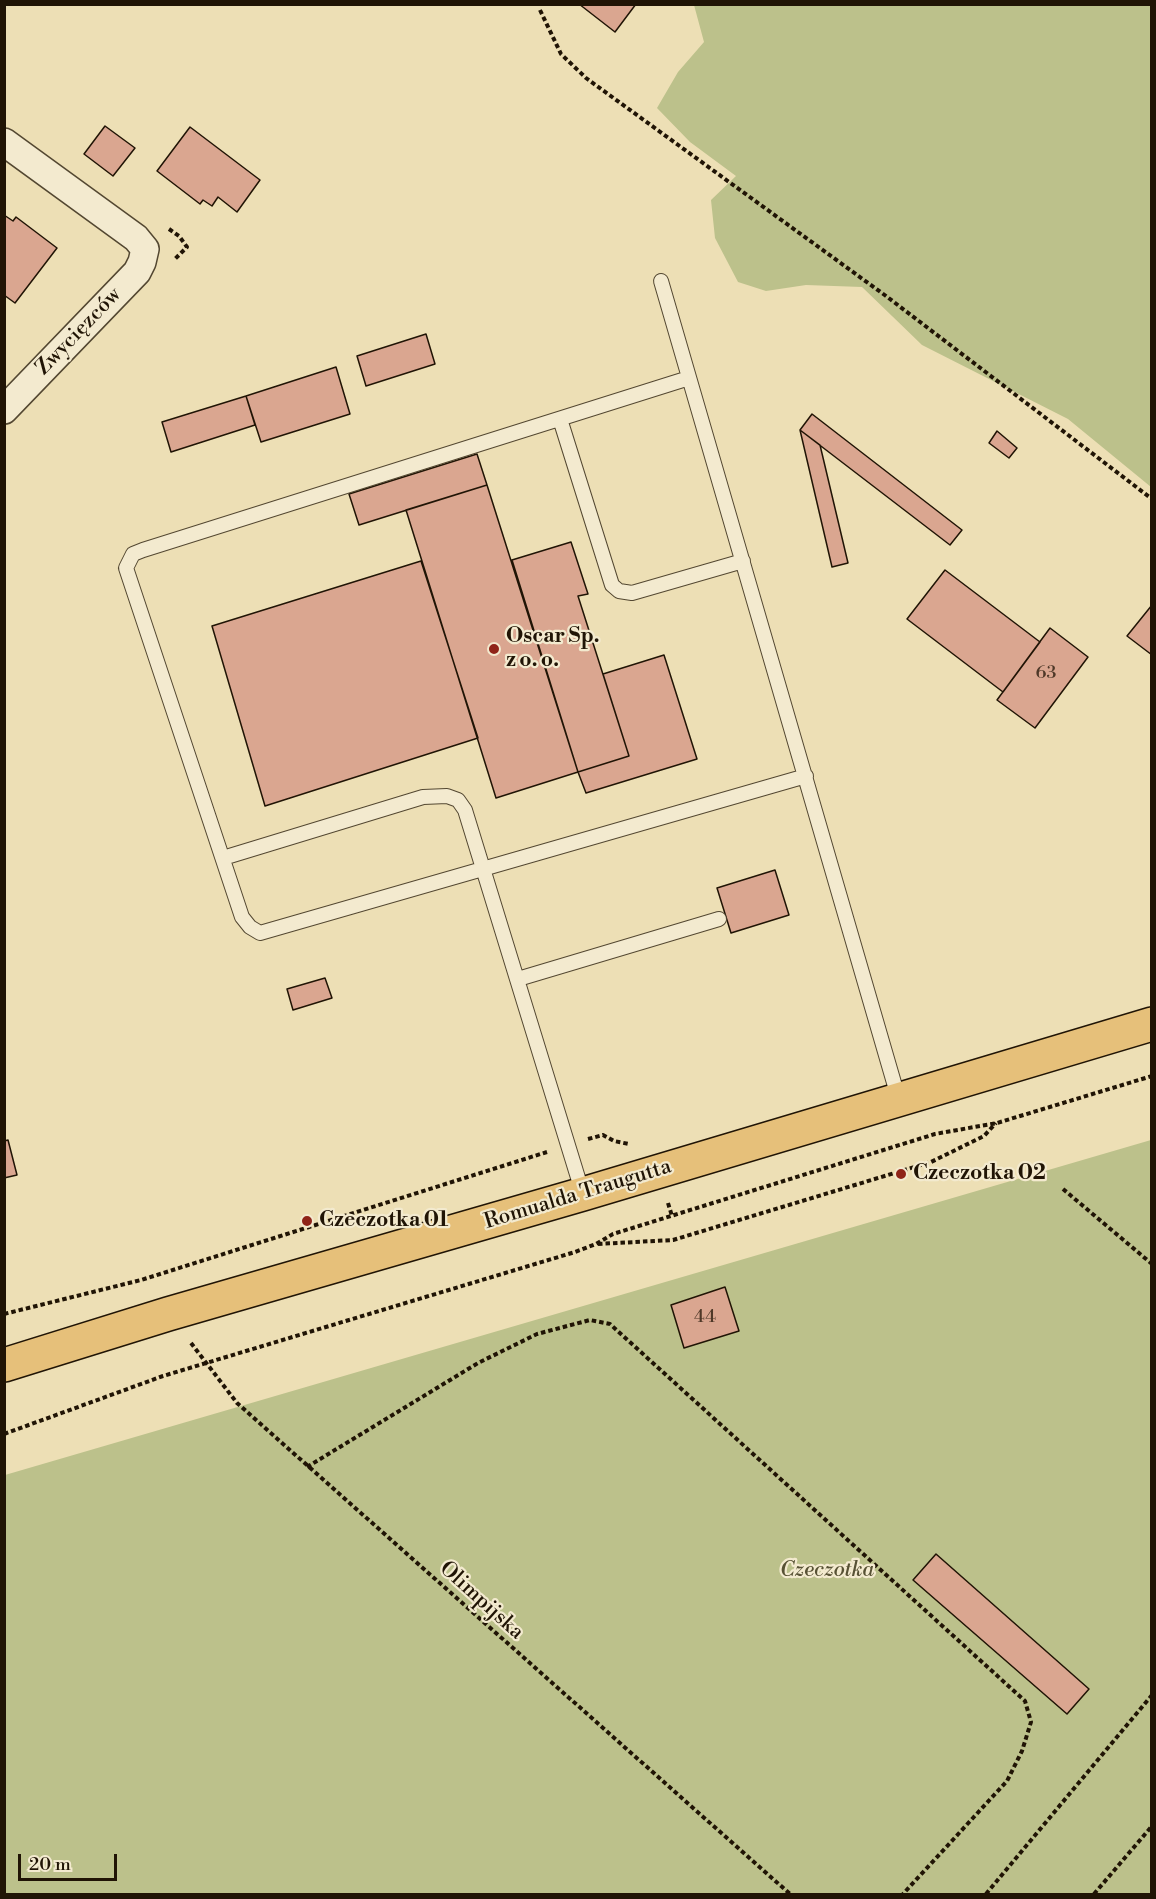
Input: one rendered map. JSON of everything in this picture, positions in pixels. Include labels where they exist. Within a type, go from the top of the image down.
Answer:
[{"type":"main road","name":"Romualda Traugutta","points":[[4,1365],[168,1314],[583,1194],[1152,1024]]},
{"type":"street","name":"Zwycięzców","points":[[4,142],[136,238],[145,249],[137,272],[4,410]]},
{"type":"lane","points":[[661,281],[899,1100]]},
{"type":"lane","points":[[689,378],[133,554],[126,568],[242,917],[250,927],[260,933],[806,776]]},
{"type":"lane","points":[[560,418],[612,585],[619,591],[632,593],[743,561]]},
{"type":"lane","points":[[223,858],[423,797],[447,795],[458,800],[465,810],[484,869],[583,1194]]},
{"type":"lane","points":[[518,979],[719,919]]},
{"type":"path","points":[[540,10],[561,54],[586,78],[886,296],[1152,499]]},
{"type":"path","points":[[162,224],[179,236],[187,247],[170,264]]},
{"type":"path","points":[[4,1434],[163,1376],[596,1244],[613,1234],[935,1134],[996,1122],[1152,1076]]},
{"type":"path","points":[[596,1244],[673,1240],[931,1162],[984,1136],[996,1122]]},
{"type":"path","points":[[4,1314],[141,1280],[603,1135],[621,1143],[638,1144]]},
{"type":"path","points":[[1063,1189],[1152,1264]]},
{"type":"path","points":[[666,1196],[672,1216]]},
{"type":"path","name":"Olimpijska","points":[[168,1314],[237,1403],[790,1894]]},
{"type":"path","points":[[308,1467],[478,1364],[537,1334],[590,1320],[610,1324],[1025,1701],[1031,1722],[1022,1751],[1007,1781],[903,1894]]},
{"type":"path","points":[[986,1894],[1152,1695]]},
{"type":"path","points":[[1094,1894],[1152,1826]]},
{"type":"green space","points":[[694,5],[1151,5],[1151,487],[1068,419],[922,345],[862,287],[806,285],[766,291],[738,282],[715,238],[711,200],[736,176],[690,142],[657,108],[678,72],[704,42]]},
{"type":"green space","name":"Czeczotka","points":[[1151,1140],[1151,1894],[5,1894],[5,1475]]},
{"type":"building","points":[[579,4],[636,4],[615,32]]},
{"type":"building","points":[[105,126],[135,148],[113,176],[84,154]]},
{"type":"building","points":[[190,127],[260,180],[237,212],[218,197],[212,206],[203,200],[200,204],[157,171]]},
{"type":"building","points":[[4,215],[13,221],[16,217],[57,248],[15,303],[4,295]]},
{"type":"building","points":[[426,334],[435,364],[366,386],[357,356]]},
{"type":"building","points":[[336,367],[350,414],[261,442],[246,396]]},
{"type":"building","points":[[246,396],[255,425],[171,452],[162,422]]},
{"type":"building","points":[[812,414],[962,530],[950,545],[800,430]]},
{"type":"building","points":[[800,430],[820,445],[848,563],[832,567]]},
{"type":"building","points":[[997,431],[1017,448],[1009,458],[989,443]]},
{"type":"building","points":[[477,454],[487,485],[359,525],[349,494]]},
{"type":"building","name":"Oscar Sp. z o. o.","points":[[487,485],[578,772],[496,798],[406,510]]},
{"type":"building","points":[[571,542],[588,594],[578,596],[629,756],[578,772],[512,560]]},
{"type":"building","points":[[421,561],[478,738],[265,806],[212,626]]},
{"type":"building","points":[[945,570],[1040,642],[1003,692],[907,619]]},
{"type":"building","points":[[1152,605],[1152,655],[1127,636]]},
{"type":"building","points":[[1050,628],[1088,657],[1035,728],[997,700]]},
{"type":"building","points":[[664,655],[697,759],[586,793],[578,772],[629,756],[603,674]]},
{"type":"building","points":[[775,870],[789,915],[731,933],[717,888]]},
{"type":"building","points":[[325,978],[332,998],[293,1010],[287,989]]},
{"type":"building","points":[[8,1140],[17,1175],[4,1178],[4,1141]]},
{"type":"building","points":[[725,1287],[739,1331],[684,1348],[671,1305]]},
{"type":"building","points":[[936,1554],[1089,1689],[1067,1714],[913,1580]]},
{"type":"place","name":"Oscar Sp. z o. o.","points":[[494,649]]},
{"type":"place","name":"Czeczotka 02","points":[[901,1174]]},
{"type":"place","name":"Czeczotka 01","points":[[307,1221]]}]
